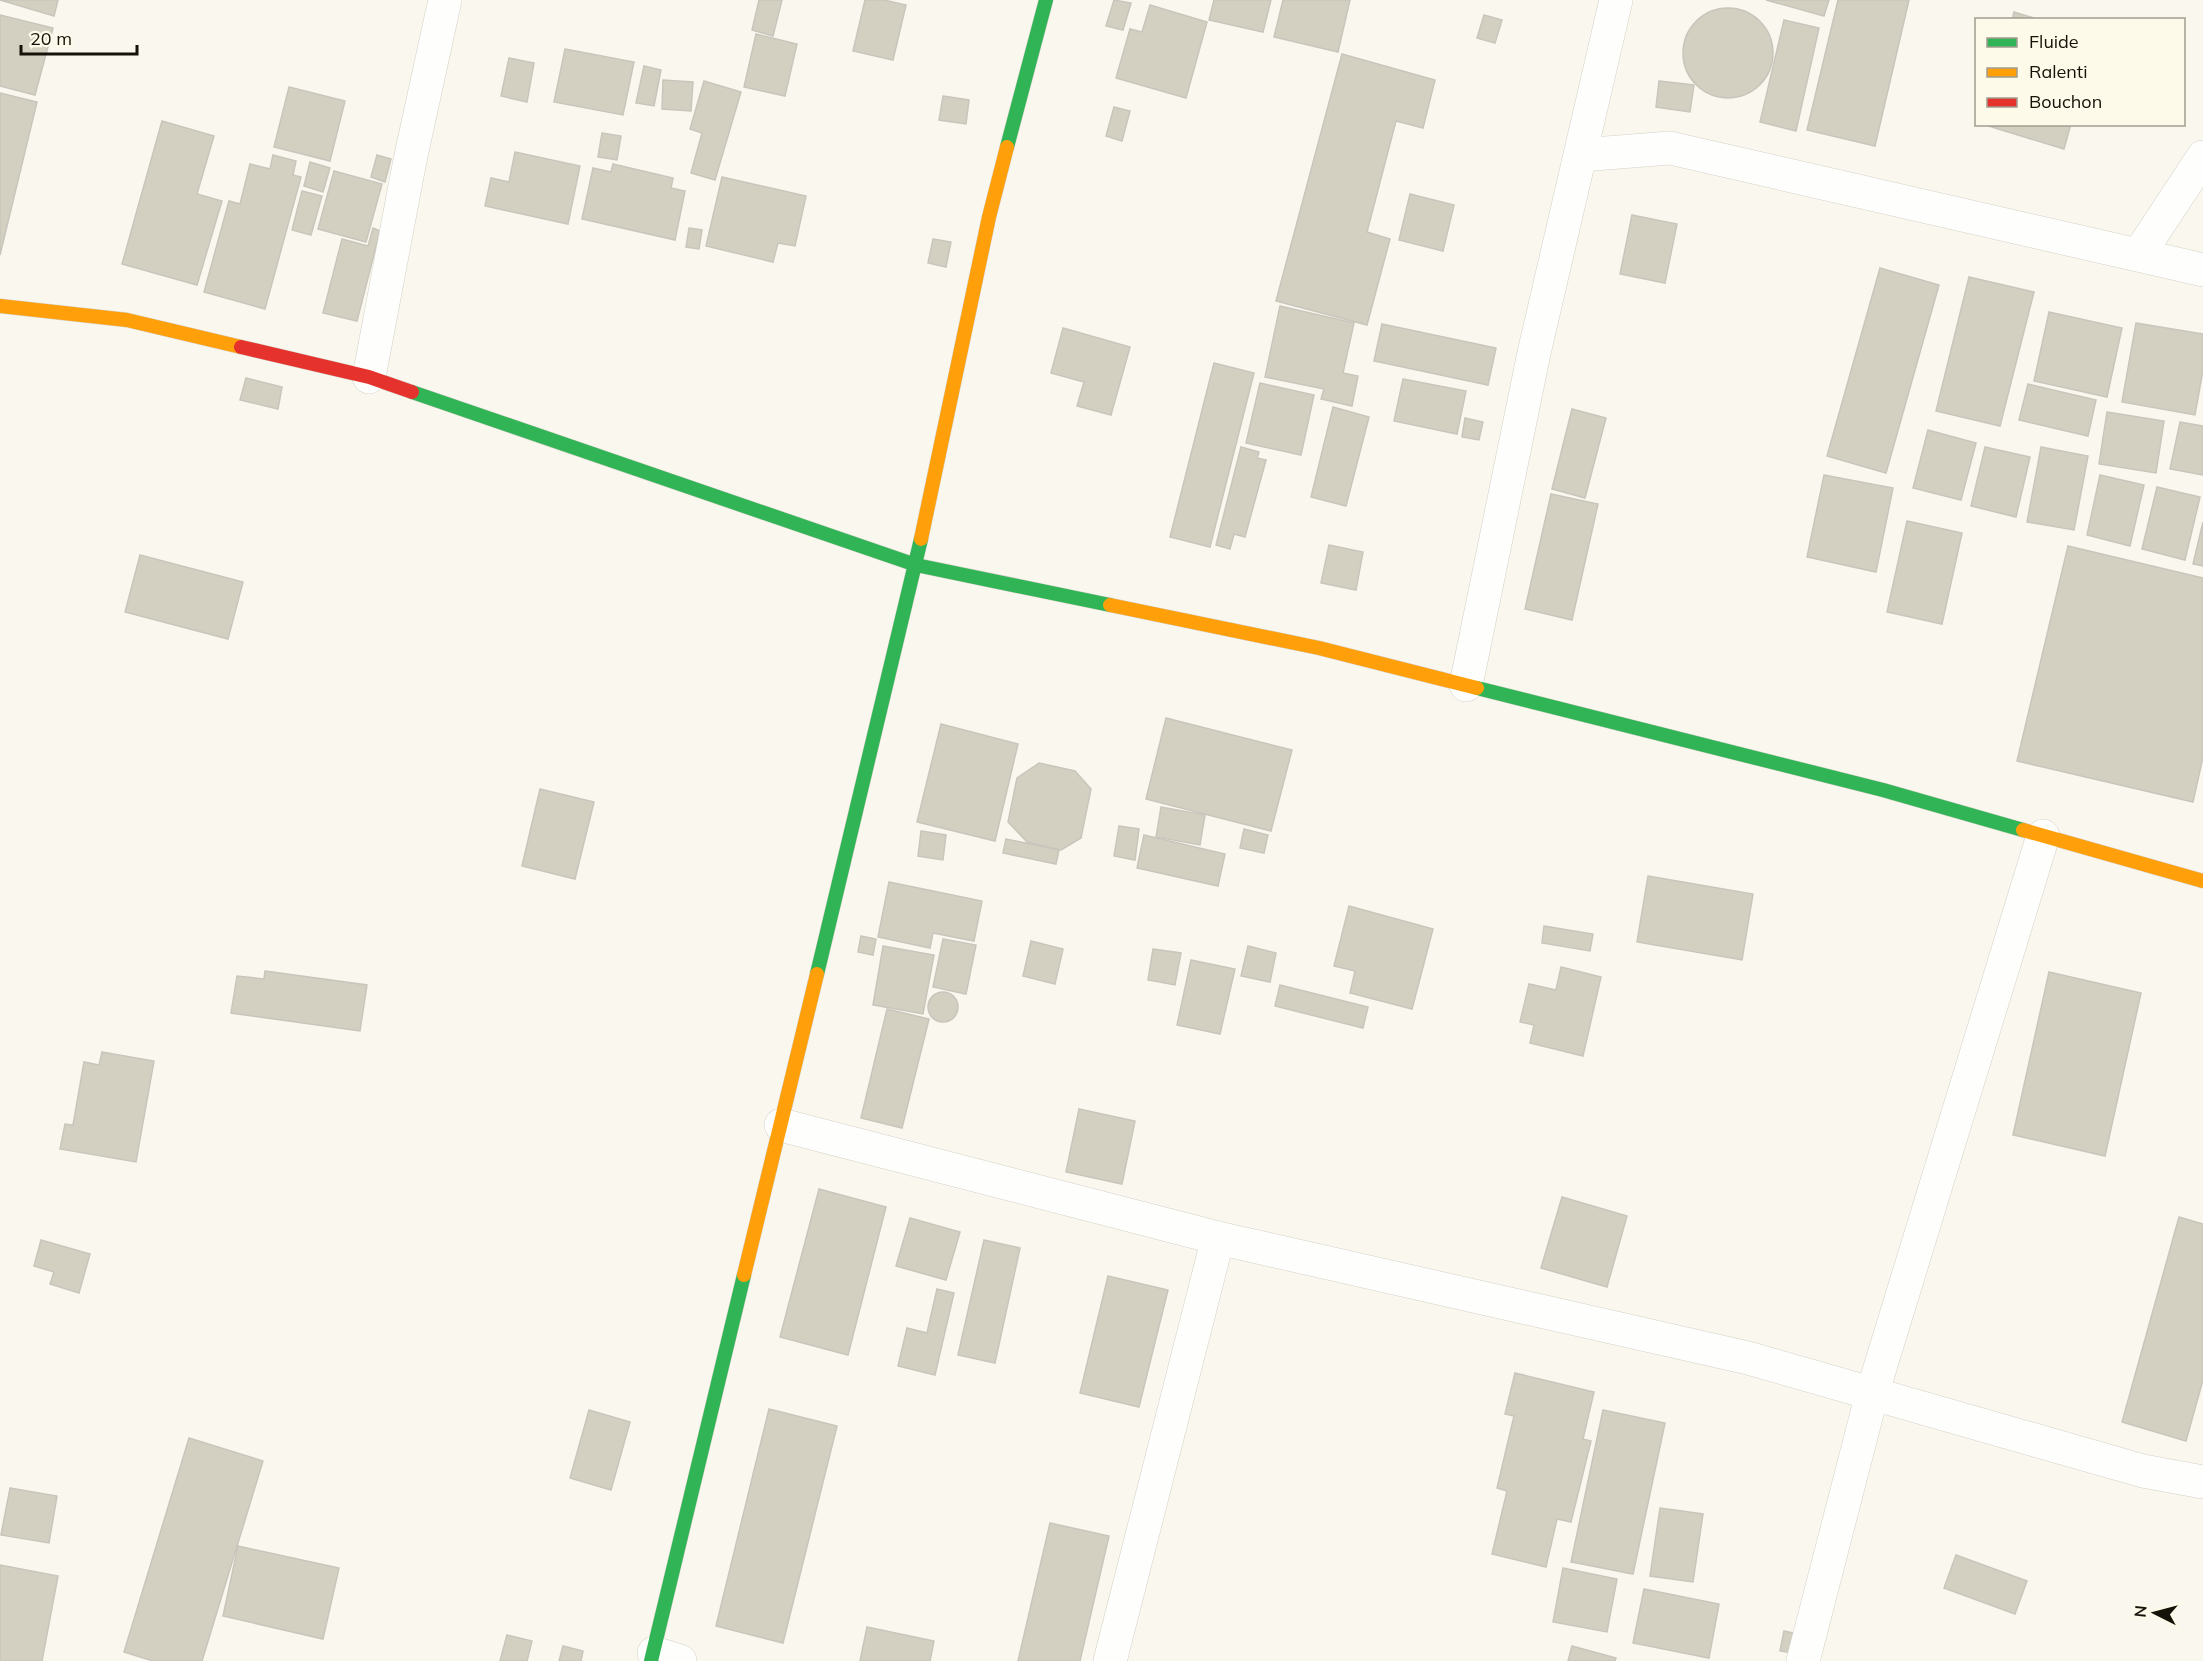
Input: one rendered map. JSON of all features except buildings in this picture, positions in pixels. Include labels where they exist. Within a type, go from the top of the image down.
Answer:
[{"type":"street","points":[[369,377],[410,159],[445,0]]},
{"type":"street","points":[[662,1658],[781,1125],[916,565],[989,217],[1046,0]]},
{"type":"street","points":[[1466,685],[1534,353],[1616,0]]},
{"type":"street","points":[[1581,155],[1670,148],[2203,270]]},
{"type":"street","points":[[2139,254],[2203,157]]},
{"type":"street","points":[[0,306],[127,320],[369,377],[916,565],[1319,648],[1883,790],[2203,881]]},
{"type":"street","points":[[1803,1661],[1872,1394],[2043,836]]},
{"type":"street","points":[[781,1125],[1218,1238],[1748,1358],[2143,1471],[2203,1482]]},
{"type":"street","points":[[1110,1661],[1218,1238]]},
{"type":"traffic: fast","points":[[1007,147],[1046,0]]},
{"type":"traffic: fast","points":[[412,392],[916,565],[1110,605]]},
{"type":"traffic: fast","points":[[817,974],[921,539]]},
{"type":"traffic: fast","points":[[1477,688],[1883,790],[2023,830]]},
{"type":"traffic: fast","points":[[651,1661],[744,1275]]},
{"type":"traffic: slow","points":[[921,539],[989,217],[1007,147]]},
{"type":"traffic: slow","points":[[0,306],[127,320],[241,347]]},
{"type":"traffic: slow","points":[[1110,605],[1319,648],[1477,688]]},
{"type":"traffic: slow","points":[[2023,830],[2203,881]]},
{"type":"traffic: slow","points":[[744,1275],[817,974]]},
{"type":"traffic: jam","points":[[241,347],[369,377],[412,392]]}]
